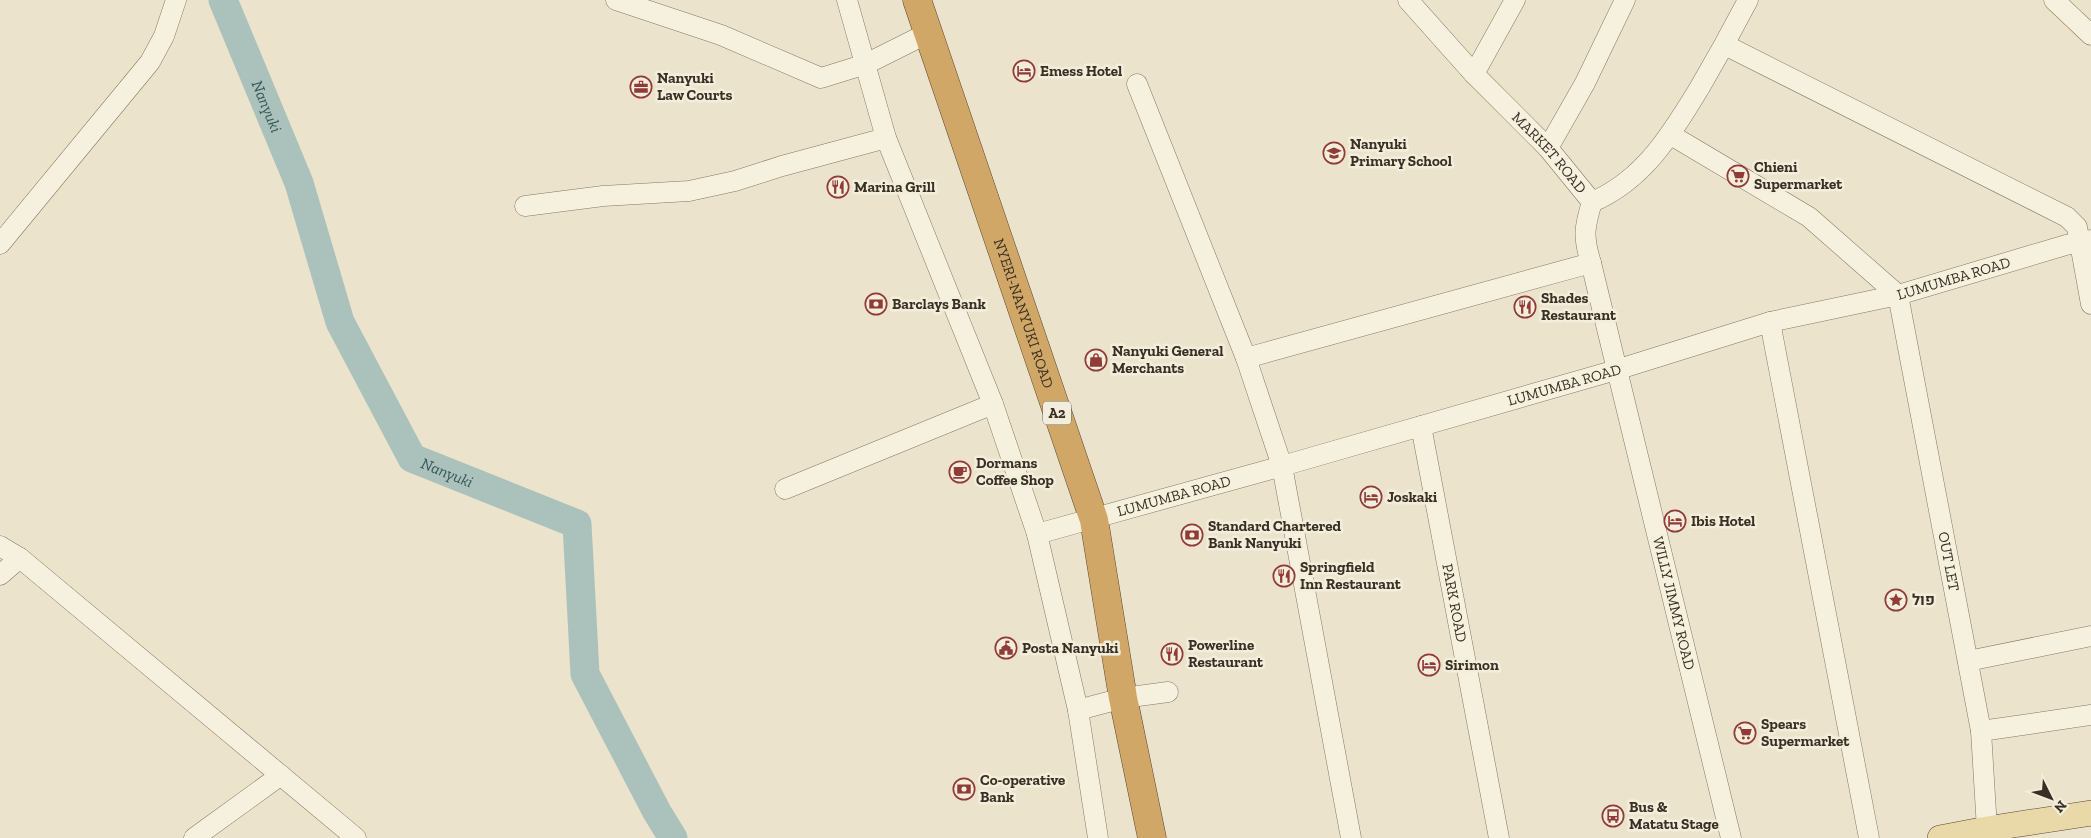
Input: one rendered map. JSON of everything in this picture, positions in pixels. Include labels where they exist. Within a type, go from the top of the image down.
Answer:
[{"type":"highway","name":"NYERI-NANYUKI ROAD","points":[[917,0],[1094,520],[1123,698],[1152,838]]},
{"type":"main road","points":[[1940,838],[2091,813]]},
{"type":"street","points":[[0,244],[150,62],[164,36],[176,0]]},
{"type":"street","points":[[616,0],[721,35],[821,78],[866,64],[928,33]]},
{"type":"street","points":[[847,0],[886,138],[993,404],[1037,534],[1078,710],[1098,838]]},
{"type":"street","name":"MARKET ROAD","points":[[1408,0],[1474,74],[1548,148],[1592,202],[1586,222],[1584,242],[1591,263],[1616,370]]},
{"type":"street","points":[[1474,74],[1515,0]]},
{"type":"street","points":[[1548,148],[1585,83],[1625,0]]},
{"type":"street","points":[[1592,202],[1608,195],[1624,184],[1671,135],[1725,45],[1748,0]]},
{"type":"street","points":[[2054,0],[2091,35]]},
{"type":"street","points":[[1725,45],[2058,213],[2077,227],[2085,242],[2091,304]]},
{"type":"street","points":[[1137,84],[1246,358],[1282,466],[1351,838]]},
{"type":"street","points":[[1671,135],[1809,217],[1898,295]]},
{"type":"street","points":[[525,206],[603,196],[689,191],[735,181],[782,166],[886,138]]},
{"type":"street","name":"LUMUMBA ROAD","points":[[1037,534],[1094,520],[1616,370],[1770,322],[1898,295],[2066,245],[2085,242]]},
{"type":"street","points":[[1246,358],[1591,263]]},
{"type":"street","name":"OUT LET","points":[[1898,295],[1980,731],[1987,829]]},
{"type":"street","points":[[1770,322],[1869,838]]},
{"type":"street","name":"WILLY JIMMY ROAD","points":[[1616,370],[1731,838]]},
{"type":"street","points":[[785,489],[993,404]]},
{"type":"street","name":"PARK ROAD","points":[[1421,426],[1498,838]]},
{"type":"street","points":[[0,546],[20,558],[356,838]]},
{"type":"street","points":[[0,575],[20,558]]},
{"type":"street","points":[[1968,661],[2091,636]]},
{"type":"street","points":[[1078,710],[1123,698],[1168,692]]},
{"type":"street","points":[[1980,731],[2091,715]]},
{"type":"street","points":[[194,838],[281,775]]},
{"type":"waterway","name":"Nanyuki","points":[[223,0],[299,183],[340,322],[412,458],[577,524],[585,674],[657,812],[673,838]]},
{"type":"place","name":"Emess Hotel","points":[[1024,71]]},
{"type":"place","name":"Nanyuki Law Courts","points":[[641,87]]},
{"type":"place","name":"Nanyuki Primary School","points":[[1334,153]]},
{"type":"place","name":"Chieni Supermarket","points":[[1738,176]]},
{"type":"place","name":"Marina Grill","points":[[838,187]]},
{"type":"place","name":"Barclays Bank","points":[[876,304]]},
{"type":"place","name":"Shades Restaurant","points":[[1525,307]]},
{"type":"place","name":"Nanyuki General Merchants","points":[[1096,360]]},
{"type":"place","name":"Dormans Coffee Shop","points":[[960,472]]},
{"type":"place","name":"Joskaki","points":[[1371,497]]},
{"type":"place","name":"Ibis Hotel","points":[[1675,521]]},
{"type":"place","name":"Standard Chartered Bank Nanyuki","points":[[1192,535]]},
{"type":"place","name":"Springfield Inn Restaurant","points":[[1284,576]]},
{"type":"place","name":"פול","points":[[1896,600]]},
{"type":"place","name":"Posta Nanyuki","points":[[1006,648]]},
{"type":"place","name":"Powerline Restaurant","points":[[1172,654]]},
{"type":"place","name":"Sirimon","points":[[1429,665]]},
{"type":"place","name":"Spears Supermarket","points":[[1745,733]]},
{"type":"place","name":"Co-operative Bank","points":[[964,789]]},
{"type":"place","name":"Bus & Matatu Stage","points":[[1613,816]]}]
